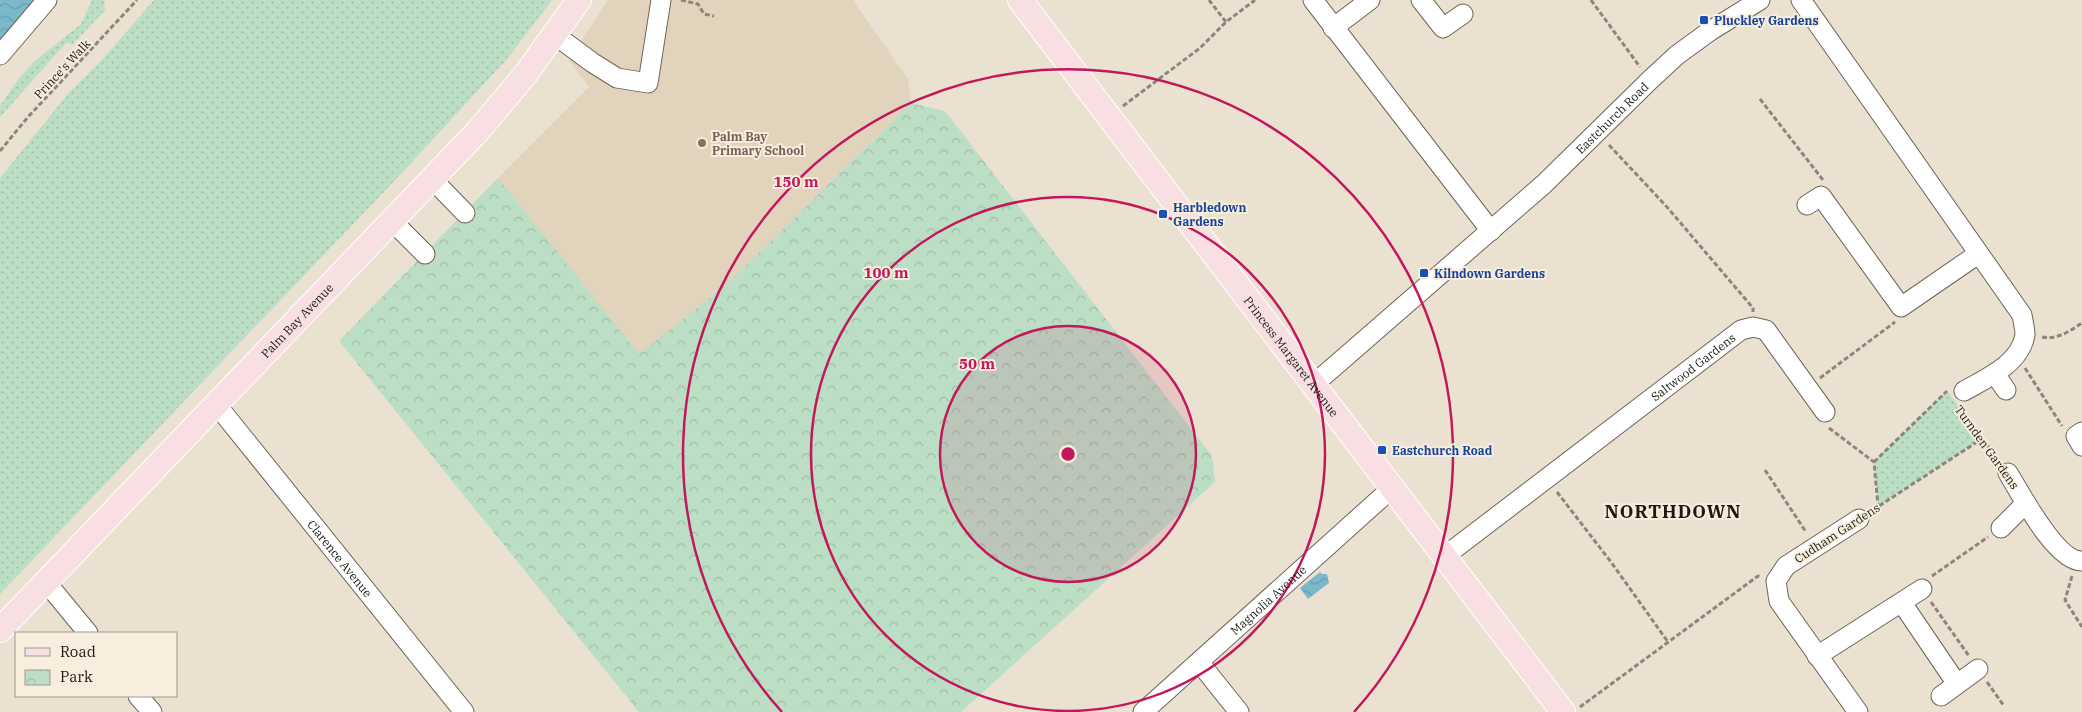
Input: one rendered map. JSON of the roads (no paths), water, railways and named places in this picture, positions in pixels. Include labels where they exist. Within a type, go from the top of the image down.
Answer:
[{"type":"main road","name":"Palm Bay Avenue","points":[[0,630],[477,132],[525,75],[579,0]]},
{"type":"main road","name":"Princess Margaret Avenue","points":[[1020,0],[1563,712]]},
{"type":"street","points":[[0,55],[47,0]]},
{"type":"street","points":[[555,35],[593,63],[618,78],[648,83],[661,0]]},
{"type":"street","points":[[1314,0],[1491,231]]},
{"type":"street","points":[[1334,28],[1370,0]]},
{"type":"street","points":[[1421,0],[1443,28],[1463,14]]},
{"type":"street","name":"Eastchurch Road","points":[[1313,385],[1544,184],[1678,55],[1710,31],[1760,0]]},
{"type":"street","points":[[1801,0],[2022,315],[2025,334],[2017,355],[1995,374],[1956,397]]},
{"type":"street","points":[[432,179],[466,213]]},
{"type":"street","points":[[1814,201],[1901,307],[1978,254]]},
{"type":"street","points":[[392,221],[425,254]]},
{"type":"street","name":"Saltwood Gardens","points":[[1444,556],[1741,330],[1753,327],[1766,330],[1825,412]]},
{"type":"street","points":[[1995,374],[2006,390]]},
{"type":"street","name":"Clarence Avenue","points":[[216,404],[464,712]]},
{"type":"street","name":"Turnden Gardens","points":[[2008,473],[2057,548],[2078,561]]},
{"type":"street","name":"Magnolia Avenue","points":[[1144,712],[1392,488]]},
{"type":"street","name":"Turnden Gardens","points":[[2001,528],[2026,503]]},
{"type":"street","name":"Cudham Gardens","points":[[1817,656],[1779,601],[1776,582],[1786,566],[1858,519]]},
{"type":"street","points":[[46,582],[87,632]]},
{"type":"street","points":[[1858,712],[1817,656],[1922,589]]},
{"type":"street","points":[[1902,603],[1957,684]]},
{"type":"street","points":[[1199,662],[1239,712]]},
{"type":"street","points":[[1941,696],[1978,669]]},
{"type":"street","points":[[139,697],[152,712]]},
{"type":"water","points":[[0,0],[37,0],[0,42]]},
{"type":"water","points":[[1320,572],[1327,574],[1329,583],[1308,599],[1300,588]]},
{"type":"place","name":"Pluckley Gardens","points":[[1704,20]]},
{"type":"place","name":"Palm Bay Primary School","points":[[702,143]]},
{"type":"place","name":"Harbledown Gardens","points":[[1163,214]]},
{"type":"place","name":"Kilndown Gardens","points":[[1424,273]]},
{"type":"place","name":"Eastchurch Road","points":[[1382,450]]},
{"type":"district","name":"NORTHDOWN","points":[[1673,511]]}]
